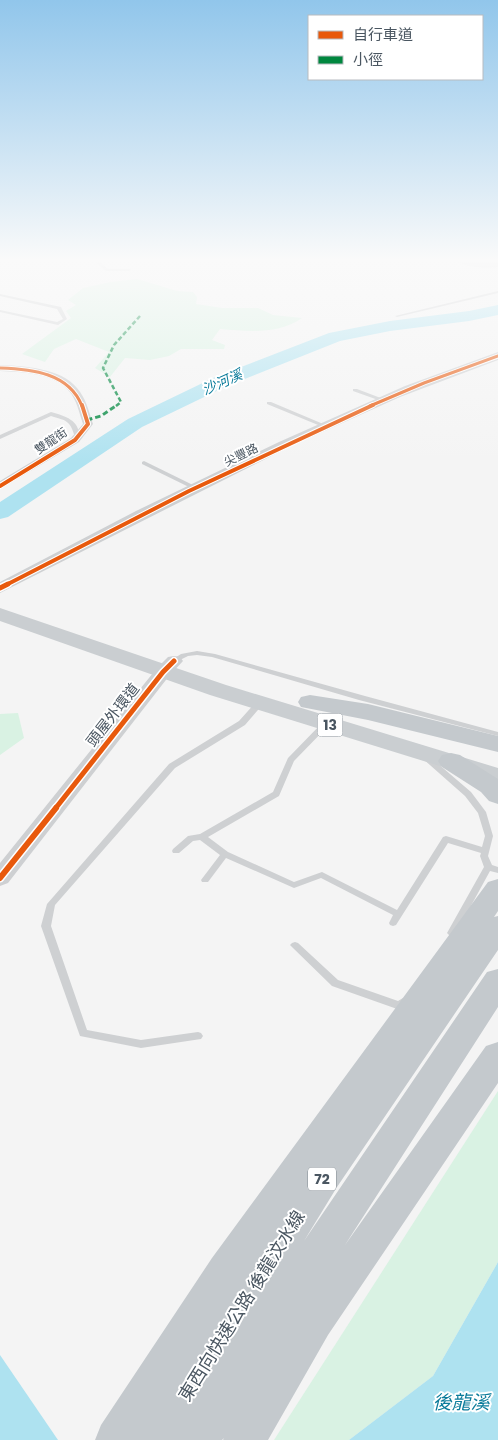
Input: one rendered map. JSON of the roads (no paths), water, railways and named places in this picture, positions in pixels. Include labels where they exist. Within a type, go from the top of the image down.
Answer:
[{"type":"highway","points":[[310,702],[368,712],[498,744]]},
{"type":"highway","points":[[451,761],[490,786],[498,795]]},
{"type":"highway","points":[[116,1440],[226,1271],[495,876]]},
{"type":"highway","name":"東西向快速公路 後龍汶水線","points":[[158,1440],[324,1176],[498,926]]},
{"type":"highway","name":"72","points":[[198,1440],[284,1304],[498,981]]},
{"type":"highway","points":[[244,1440],[314,1321],[498,1056]]},
{"type":"main road","name":"13","points":[[0,604],[260,703],[498,776]]},
{"type":"main road","name":"13","points":[[0,614],[168,667],[310,702],[498,760]]},
{"type":"street","name":"尖豐路","points":[[0,588],[195,488],[325,426],[383,400],[498,356]]},
{"type":"street","name":"雙龍街","points":[[0,368],[53,376],[67,383],[80,400],[88,424],[75,440],[0,486]]},
{"type":"street","name":"頭屋外環道","points":[[0,878],[168,667]]},
{"type":"lane","points":[[355,390],[383,400]]},
{"type":"lane","points":[[269,403],[325,426]]},
{"type":"lane","points":[[0,438],[51,414],[70,420],[76,428],[77,436]]},
{"type":"lane","points":[[144,464],[195,488]]},
{"type":"lane","points":[[168,667],[180,656],[195,652],[213,655],[362,698],[498,734]]},
{"type":"lane","points":[[198,1036],[141,1044],[83,1033],[46,926],[51,904],[172,766],[242,723],[260,703]]},
{"type":"lane","points":[[176,851],[191,838],[202,837],[276,794],[291,760],[326,724]]},
{"type":"lane","points":[[419,752],[468,794],[482,812],[489,836],[484,856],[495,876],[442,949]]},
{"type":"lane","points":[[202,837],[225,854],[294,885],[322,875],[398,914]]},
{"type":"lane","points":[[393,923],[446,839],[485,851]]},
{"type":"lane","points":[[205,880],[225,854]]},
{"type":"lane","points":[[295,945],[335,983],[400,1006],[411,992]]},
{"type":"water","name":"後龍溪","points":[[498,1262],[498,1440],[349,1440],[433,1376]]},
{"type":"water","points":[[0,1355],[58,1440],[0,1440]]},
{"type":"waterway","name":"沙河溪","points":[[0,512],[135,423],[220,382],[335,337],[374,329]]}]
